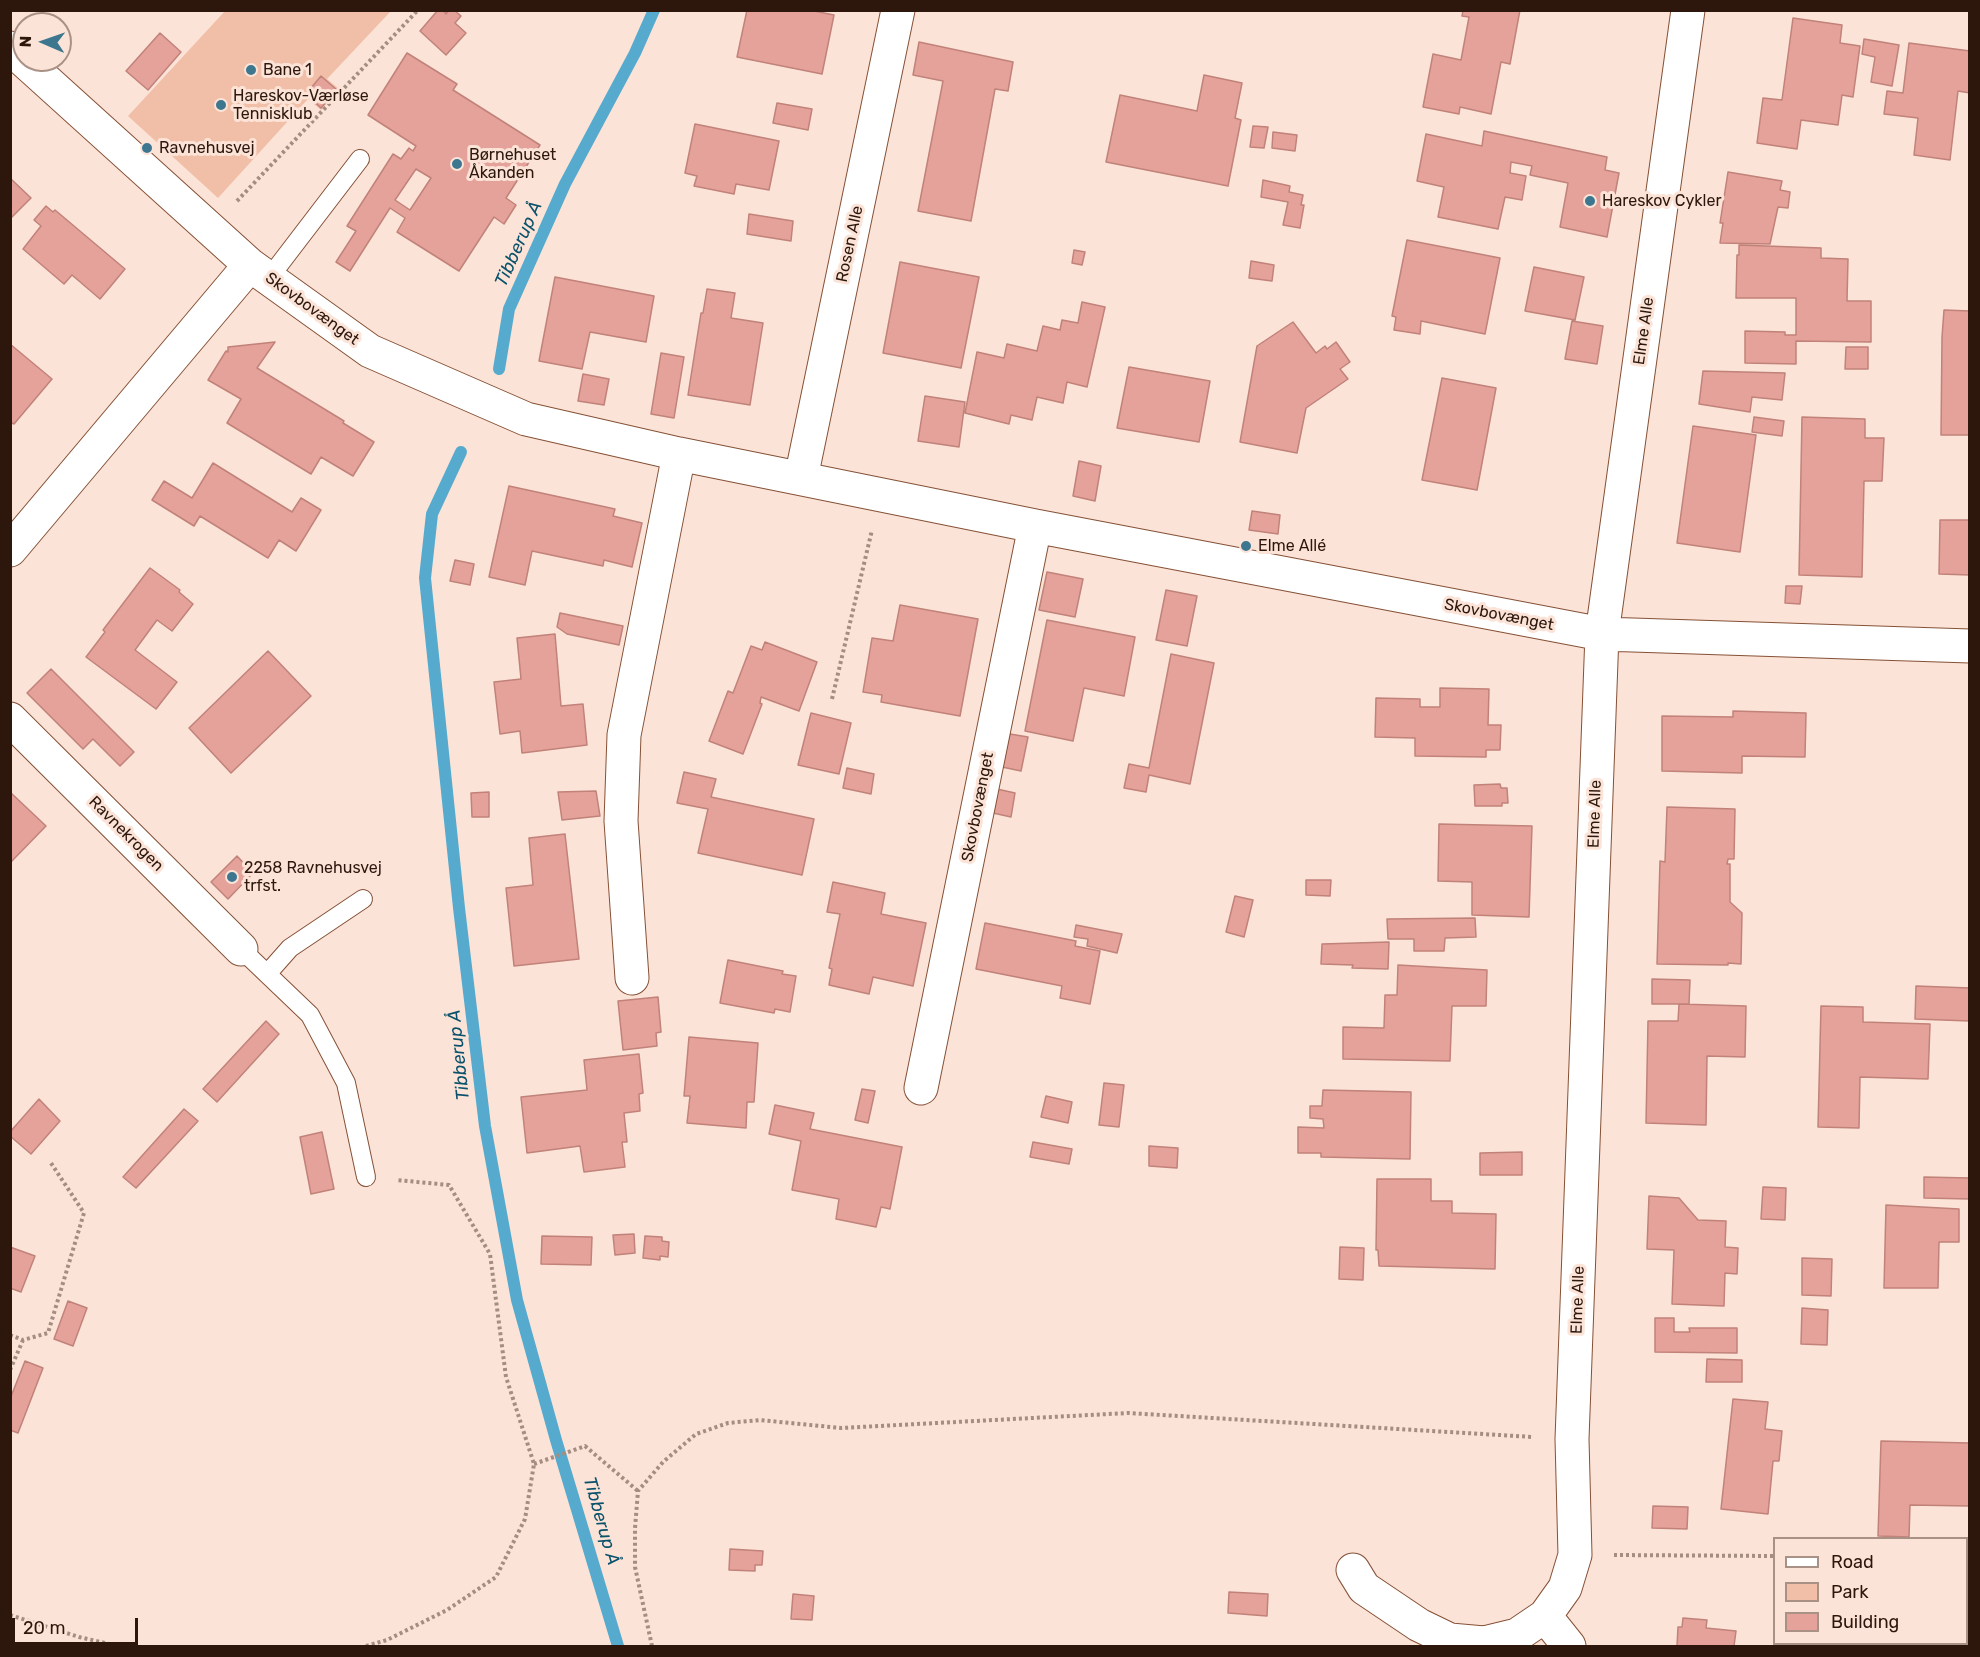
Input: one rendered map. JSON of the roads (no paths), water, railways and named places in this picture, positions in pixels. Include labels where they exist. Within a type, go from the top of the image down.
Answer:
[{"type":"street","name":"Rosen Alle","points":[[801,478],[898,10]]},
{"type":"street","name":"Elme Alle","points":[[1353,1570],[1364,1588],[1419,1625],[1450,1640],[1484,1643],[1517,1635],[1545,1616],[1565,1588],[1575,1555],[1572,1439],[1602,634],[1688,10]]},
{"type":"street","name":"Skovbovænget","points":[[10,48],[259,272],[370,351],[526,419],[679,454],[1035,526],[1602,634],[1970,646]]},
{"type":"street","points":[[10,550],[259,272]]},
{"type":"street","points":[[632,978],[621,821],[624,735],[679,454]]},
{"type":"street","name":"Skovbovænget","points":[[921,1088],[1035,526]]},
{"type":"street","name":"Ravnekrogen","points":[[10,719],[241,950]]},
{"type":"street","points":[[1545,1616],[1569,1647]]},
{"type":"lane","points":[[259,272],[360,159]]},
{"type":"lane","points":[[267,974],[290,948],[363,899]]},
{"type":"lane","points":[[241,950],[310,1015],[346,1083],[366,1177]]},
{"type":"waterway","name":"Tibberup Å","points":[[499,369],[509,309],[565,184],[635,53],[654,10]]},
{"type":"waterway","name":"Tibberup Å","points":[[461,452],[432,514],[425,578],[459,908],[485,1126],[517,1300],[618,1646]]},
{"type":"place","name":"Bane 1","points":[[251,70]]},
{"type":"place","name":"Hareskov-Værløse Tennisklub","points":[[221,105]]},
{"type":"place","name":"Ravnehusvej","points":[[147,148]]},
{"type":"place","name":"Børnehuset Åkanden","points":[[457,164]]},
{"type":"place","name":"Hareskov Cykler","points":[[1590,201]]},
{"type":"place","name":"Elme Allé","points":[[1246,546]]},
{"type":"place","name":"2258 Ravnehusvej trfst.","points":[[232,877]]}]
